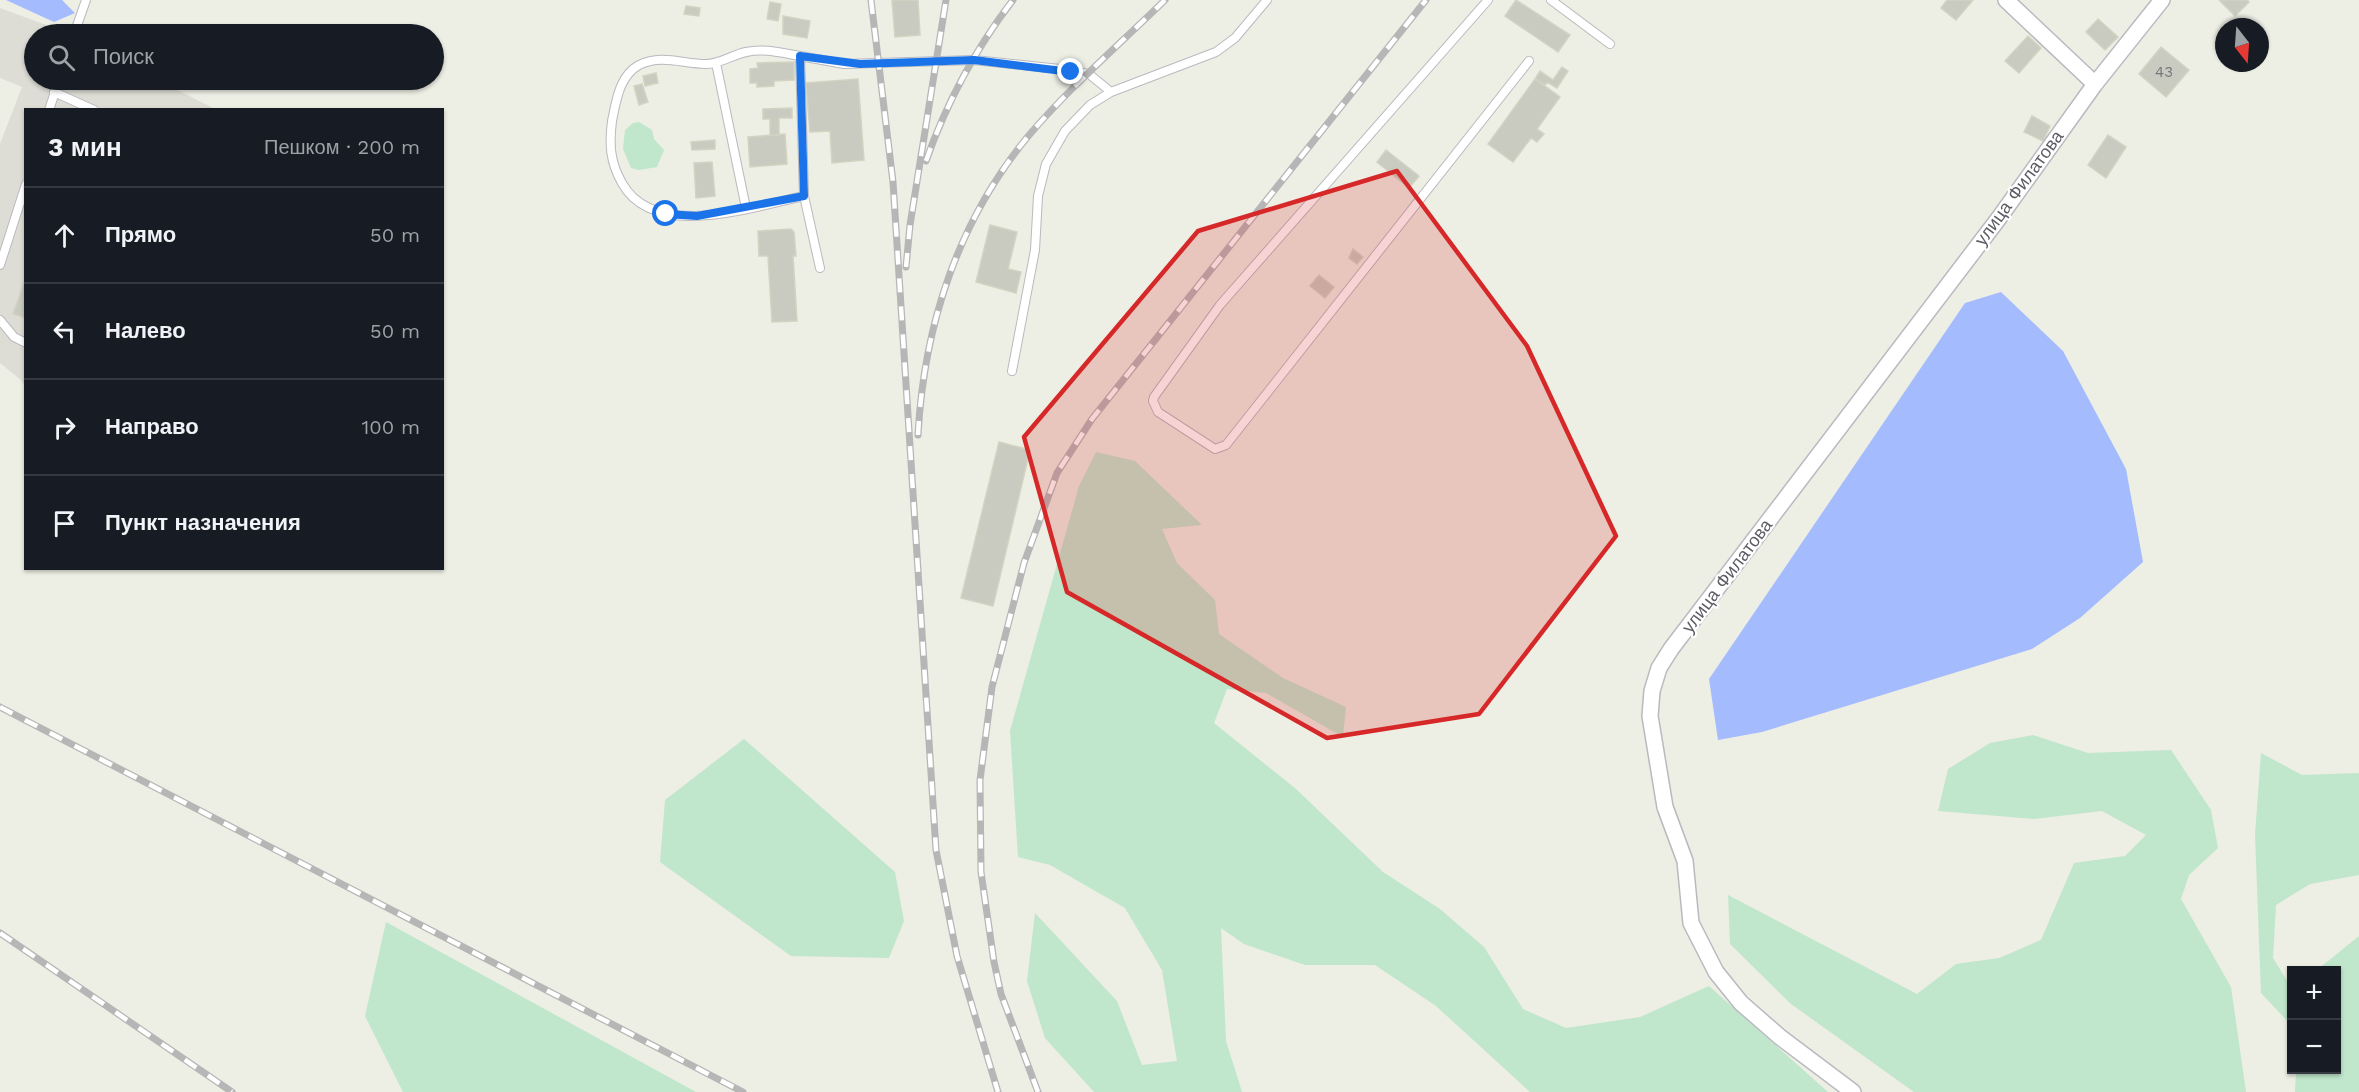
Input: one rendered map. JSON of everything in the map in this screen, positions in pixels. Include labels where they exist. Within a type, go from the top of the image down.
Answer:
[{"type":"street","points":[[2006,0],[2095,84]]},
{"type":"street","name":"улица Филатова","points":[[1853,1092],[1757,1018],[1727,988],[1706,957],[1691,923],[1685,861],[1665,807],[1650,716],[1652,691],[1659,668],[1671,649],[1999,218],[2095,84],[2162,0]]},
{"type":"lane","points":[[78,24],[86,0]]},
{"type":"lane","points":[[1012,371],[1035,250],[1038,196],[1046,164],[1065,131],[1078,117],[1111,92],[1216,52],[1234,38],[1267,0]]},
{"type":"lane","points":[[1488,0],[1216,310],[1154,396],[1153,401],[1158,412],[1215,449],[1226,445],[1529,61]]},
{"type":"lane","points":[[1551,0],[1610,44]]},
{"type":"lane","points":[[804,196],[697,216],[652,211],[637,203],[629,194],[612,160],[610,137],[617,96],[631,72],[638,66],[660,59],[716,63],[754,51],[844,64],[974,60],[1089,74],[1111,92]]},
{"type":"lane","points":[[800,56],[804,196],[820,268]]},
{"type":"lane","points":[[716,63],[746,208]]},
{"type":"lane","points":[[50,108],[55,90]]},
{"type":"lane","points":[[54,93],[89,108]]},
{"type":"lane","points":[[0,265],[24,190]]},
{"type":"lane","points":[[0,320],[14,337],[24,342]]},
{"type":"highlighted area","points":[[1397,171],[1527,346],[1616,536],[1479,714],[1327,738],[1067,592],[1024,437],[1198,231]]},
{"type":"shaded area","points":[[0,8],[44,24],[24,24],[24,90],[178,90],[213,108],[24,108],[24,385],[21,380],[0,363],[0,144],[22,87],[0,78]]},
{"type":"green space","points":[[639,122],[652,130],[654,139],[664,150],[657,167],[639,170],[631,168],[623,149],[625,130],[633,123]]},
{"type":"green space","points":[[1096,452],[1135,461],[1202,525],[1162,529],[1177,563],[1215,600],[1219,634],[1283,678],[1346,707],[1343,737],[1266,693],[1227,689],[1214,723],[1296,789],[1383,872],[1440,909],[1484,947],[1523,1009],[1566,1028],[1640,1017],[1709,986],[1828,1092],[1530,1092],[1436,1006],[1375,965],[1305,965],[1244,944],[1221,928],[1226,1041],[1242,1092],[1094,1092],[1045,1038],[1027,981],[1035,913],[1117,1001],[1142,1065],[1177,1061],[1162,970],[1125,908],[1050,865],[1018,857],[1010,731],[1079,486]]},
{"type":"green space","points":[[2033,735],[2088,753],[2171,750],[2211,810],[2218,848],[2189,875],[2181,899],[2231,987],[2246,1092],[1914,1092],[1791,1004],[1730,944],[1728,895],[1917,994],[1956,964],[1999,958],[2041,940],[2074,863],[2125,856],[2146,835],[2102,811],[2034,819],[1938,811],[1948,769],[1990,743]]},
{"type":"green space","points":[[744,739],[895,872],[904,921],[889,958],[791,956],[660,862],[665,800]]},
{"type":"green space","points":[[2261,753],[2302,775],[2359,773],[2359,875],[2310,884],[2276,905],[2273,958],[2287,981],[2287,1021],[2261,993],[2255,835]]},
{"type":"green space","points":[[386,922],[696,1092],[403,1092],[365,1016]]},
{"type":"green space","points":[[2359,936],[2359,1092],[2295,1092],[2296,1074],[2341,1074],[2341,966],[2322,966]]},
{"type":"water","points":[[6,0],[62,0],[75,13],[54,22]]},
{"type":"water","points":[[2001,292],[2063,351],[2126,469],[2143,562],[2080,618],[2032,649],[1762,732],[1718,740],[1709,679],[1965,303]]},
{"type":"building","points":[[892,0],[918,0],[920,35],[895,37]]},
{"type":"building","points":[[1516,0],[1570,35],[1558,52],[1505,16]]},
{"type":"building","points":[[1947,0],[1973,0],[1956,20],[1941,8]]},
{"type":"building","points":[[2219,0],[2247,0],[2249,2],[2235,16]]},
{"type":"building","points":[[770,2],[781,4],[778,21],[767,19]]},
{"type":"building","points":[[686,6],[700,8],[699,16],[684,14]]},
{"type":"building","points":[[783,16],[810,21],[807,38],[783,34]]},
{"type":"building","points":[[2098,19],[2118,37],[2105,50],[2086,32]]},
{"type":"building","points":[[2028,36],[2041,48],[2019,73],[2005,61]]},
{"type":"building","points":[[2161,47],[2189,70],[2166,97],[2139,74]]},
{"type":"building","points":[[794,62],[794,80],[774,81],[774,86],[757,87],[757,83],[750,83],[750,69],[758,68],[757,63]]},
{"type":"building","points":[[1562,67],[1568,71],[1557,88],[1535,79],[1540,71],[1553,80]]},
{"type":"building","points":[[656,73],[658,83],[645,86],[643,76]]},
{"type":"building","points":[[858,79],[864,160],[832,163],[830,131],[810,132],[806,83]]},
{"type":"building","points":[[1535,79],[1560,97],[1537,129],[1544,134],[1537,142],[1531,138],[1513,162],[1488,144]]},
{"type":"building","points":[[642,84],[648,102],[639,105],[634,86]]},
{"type":"building","points":[[792,108],[792,118],[779,118],[779,135],[770,135],[770,119],[763,119],[763,109]]},
{"type":"building","points":[[2032,116],[2050,126],[2043,141],[2024,132]]},
{"type":"building","points":[[785,134],[787,164],[750,167],[748,137]]},
{"type":"building","points":[[2108,135],[2126,147],[2106,178],[2088,165]]},
{"type":"building","points":[[715,140],[715,149],[692,150],[691,142]]},
{"type":"building","points":[[1386,150],[1419,176],[1409,188],[1377,162]]},
{"type":"building","points":[[712,162],[715,196],[696,198],[694,163]]},
{"type":"building","points":[[990,225],[1017,232],[1008,269],[1021,272],[1016,293],[976,282]]},
{"type":"building","points":[[791,229],[794,232],[796,256],[793,256],[797,321],[772,322],[768,256],[759,256],[758,231]]},
{"type":"building","points":[[1353,249],[1363,257],[1357,264],[1349,258]]},
{"type":"building","points":[[1319,275],[1334,287],[1325,298],[1310,286]]},
{"type":"building","points":[[24,283],[24,317],[13,314]]},
{"type":"building","points":[[999,442],[1030,450],[993,606],[961,598]]},
{"type":"railway","points":[[871,0],[893,182],[936,850],[957,956],[998,1092]]},
{"type":"railway","points":[[906,267],[910,225],[946,0]]},
{"type":"railway","points":[[926,161],[963,77],[999,18],[1013,0]]},
{"type":"railway","points":[[918,435],[928,354],[937,314],[949,276],[983,202],[1005,167],[1046,116],[1165,0]]},
{"type":"railway","points":[[1038,1092],[1001,994],[981,872],[980,780],[992,687],[1024,563],[1057,473],[1092,419],[1426,0]]},
{"type":"railway","points":[[0,707],[743,1092]]},
{"type":"railway","points":[[0,933],[232,1092]]},
{"type":"route","points":[[666,214],[697,216],[804,196],[800,56],[844,64],[974,60],[1071,72]]}]
